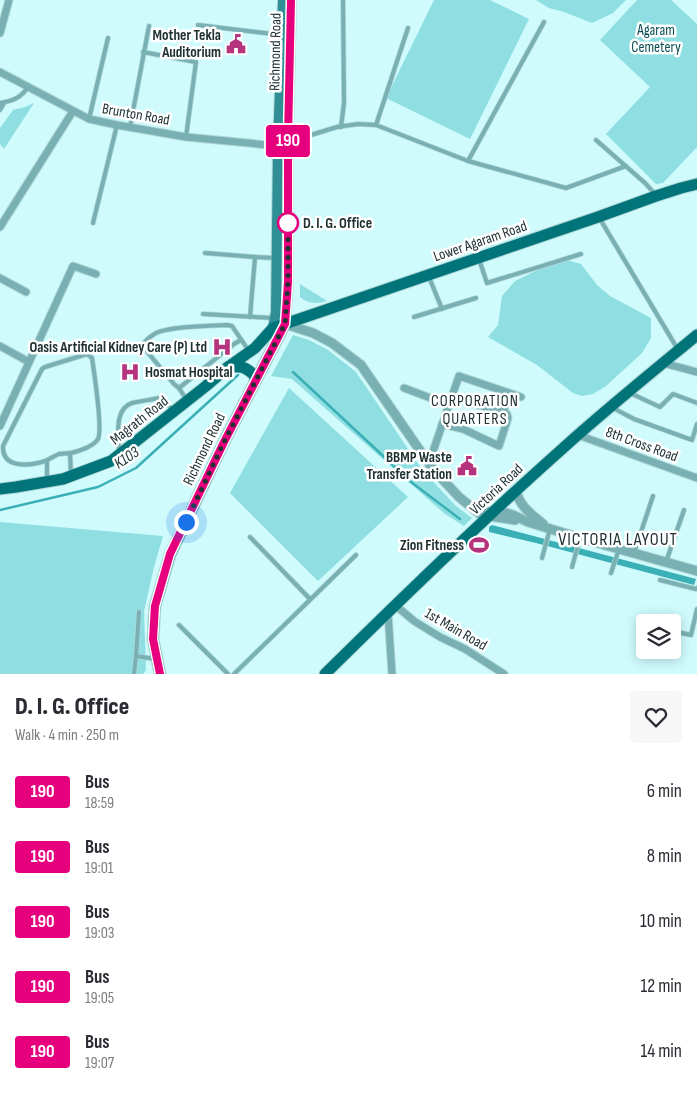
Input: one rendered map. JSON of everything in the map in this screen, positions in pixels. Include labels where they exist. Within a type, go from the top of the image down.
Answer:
[{"type":"main road","name":"Richmond Road","points":[[157,667],[153,639],[155,606],[170,554],[255,381],[278,323],[288,282],[282,35],[283,0]]},
{"type":"main road","name":"Richmond Road","points":[[278,323],[277,258],[285,143],[291,0]]},
{"type":"main road","name":"Lower Agaram Road","points":[[278,323],[428,275],[656,196],[697,184]]},
{"type":"main road","name":"Magrath Road","points":[[0,489],[47,482],[71,476],[111,461],[228,367],[250,352],[278,323]]},
{"type":"main road","name":"Victoria Road","points":[[325,674],[488,515],[610,407],[697,335]]},
{"type":"main road","points":[[228,367],[240,366],[246,368],[254,376],[255,381]]},
{"type":"street","points":[[0,34],[9,0]]},
{"type":"street","name":"Brunton Road","points":[[0,72],[90,119],[186,136],[285,143]]},
{"type":"street","points":[[0,227],[73,111]]},
{"type":"street","points":[[0,426],[73,266],[96,274]]},
{"type":"street","points":[[0,278],[26,292]]},
{"type":"street","points":[[278,323],[313,333],[332,343],[361,365],[428,463],[459,497],[488,515],[513,515],[548,531],[579,542],[618,552],[634,553],[696,569]]},
{"type":"street","points":[[0,346],[29,362]]},
{"type":"street","points":[[663,363],[697,372]]},
{"type":"street","points":[[428,463],[459,376],[521,397]]},
{"type":"street","points":[[404,388],[449,405]]},
{"type":"street","points":[[503,412],[508,393]]},
{"type":"street","points":[[442,424],[463,429],[499,446],[508,418],[507,414],[472,403]]},
{"type":"street","name":"8th Cross Road","points":[[578,435],[697,478]]},
{"type":"street","points":[[516,490],[518,499],[524,508],[548,531]]},
{"type":"street","points":[[391,609],[392,674]]},
{"type":"street","name":"1st Main Road","points":[[391,609],[464,649],[504,674]]},
{"type":"lane","points":[[341,127],[344,103],[343,0]]},
{"type":"lane","points":[[468,161],[544,22]]},
{"type":"lane","points":[[198,25],[282,35]]},
{"type":"lane","points":[[130,127],[148,26]]},
{"type":"lane","points":[[376,125],[408,28]]},
{"type":"lane","points":[[90,119],[108,38]]},
{"type":"lane","points":[[143,52],[196,62],[186,136]]},
{"type":"lane","points":[[0,110],[2,103],[19,97],[28,87]]},
{"type":"lane","points":[[285,143],[341,127],[358,124],[376,125],[468,161],[566,188],[626,166]]},
{"type":"lane","points":[[93,223],[117,125]]},
{"type":"lane","points":[[596,140],[645,183],[656,196]]},
{"type":"lane","points":[[598,217],[678,351]]},
{"type":"lane","points":[[205,253],[255,258],[277,258]]},
{"type":"lane","points":[[478,257],[487,284],[582,254]]},
{"type":"lane","points":[[250,317],[255,258]]},
{"type":"lane","points":[[428,275],[442,308]]},
{"type":"lane","points":[[414,317],[476,298]]},
{"type":"lane","points":[[203,314],[250,317],[278,323]]},
{"type":"lane","points":[[187,401],[179,388],[144,348],[144,343],[148,338],[157,332],[173,329],[227,325],[232,326],[238,332],[241,340],[250,352]]},
{"type":"lane","points":[[179,388],[241,340]]},
{"type":"lane","points":[[86,354],[92,358],[99,437],[92,446],[70,454],[58,455],[47,461],[14,464],[6,457],[3,452],[3,446],[42,369],[86,354]]},
{"type":"lane","points":[[628,392],[660,407],[673,394],[697,403]]},
{"type":"lane","points":[[120,455],[118,420],[122,411],[129,404],[159,398],[175,411]]},
{"type":"lane","points":[[610,407],[634,419],[692,440],[697,424]]},
{"type":"lane","points":[[70,454],[71,476]]},
{"type":"lane","points":[[47,461],[47,482]]},
{"type":"lane","points":[[634,553],[653,496]]},
{"type":"lane","points":[[666,562],[684,510]]},
{"type":"lane","points":[[542,558],[548,531]]},
{"type":"lane","points":[[250,537],[310,599]]},
{"type":"lane","points":[[572,567],[579,542]]},
{"type":"lane","points":[[611,573],[618,552]]},
{"type":"lane","points":[[234,674],[356,555]]},
{"type":"lane","points":[[660,580],[697,588]]},
{"type":"lane","points":[[681,633],[691,635],[697,610]]},
{"type":"lane","points":[[134,674],[139,612]]},
{"type":"lane","points":[[179,625],[228,674]]},
{"type":"lane","points":[[136,656],[157,667]]},
{"type":"green space","points":[[434,0],[490,0],[529,19],[470,139],[386,98]]},
{"type":"green space","points":[[536,0],[626,0],[613,13],[592,23],[549,8]]},
{"type":"green space","name":"Agaram Cemetery","points":[[637,0],[671,0],[697,24],[697,147],[663,183],[656,184],[606,134],[650,87],[600,40]]},
{"type":"green space","points":[[34,103],[4,149],[0,144],[0,128],[13,110]]},
{"type":"green space","points":[[567,260],[581,264],[597,285],[610,296],[651,318],[651,338],[642,353],[606,386],[593,394],[582,396],[573,393],[537,365],[488,337],[498,325],[502,296],[515,281],[552,263]]},
{"type":"green space","points":[[300,284],[327,301],[313,303],[306,301],[300,297]]},
{"type":"green space","points":[[293,335],[309,340],[328,350],[356,372],[423,471],[456,506],[472,518],[464,526],[445,514],[292,379],[271,376]]},
{"type":"green space","points":[[289,388],[408,497],[318,581],[230,493]]},
{"type":"green space","points":[[0,522],[163,536],[144,611],[146,670],[143,674],[0,674]]},
{"type":"shaded area","points":[[492,525],[696,579],[694,585],[489,532],[489,527]]},
{"type":"waterway","name":"K103","points":[[293,372],[411,482],[460,519]]},
{"type":"waterway","name":"K103","points":[[0,510],[98,487],[136,468],[238,375]]},
{"type":"bus line","name":"190","points":[[160,674],[153,639],[155,606],[170,554],[224,442],[285,324],[288,282],[288,138],[291,0]]},
{"type":"place","name":"Mother Tekla Auditorium","points":[[236,44]]},
{"type":"place","name":"D. I. G. Office","points":[[288,223]]},
{"type":"place","name":"Oasis Artificial Kidney Care (P) Ltd","points":[[222,347]]},
{"type":"place","name":"Hosmat Hospital","points":[[130,372]]},
{"type":"place","name":"BBMP Waste Transfer Station","points":[[467,466]]},
{"type":"place","name":"Zion Fitness","points":[[479,545]]},
{"type":"district","name":"CORPORATION QUARTERS","points":[[475,409]]},
{"type":"district","name":"VICTORIA LAYOUT","points":[[618,539]]},
{"type":"route","points":[[186,522],[224,442],[285,324],[288,282],[288,223]]}]
